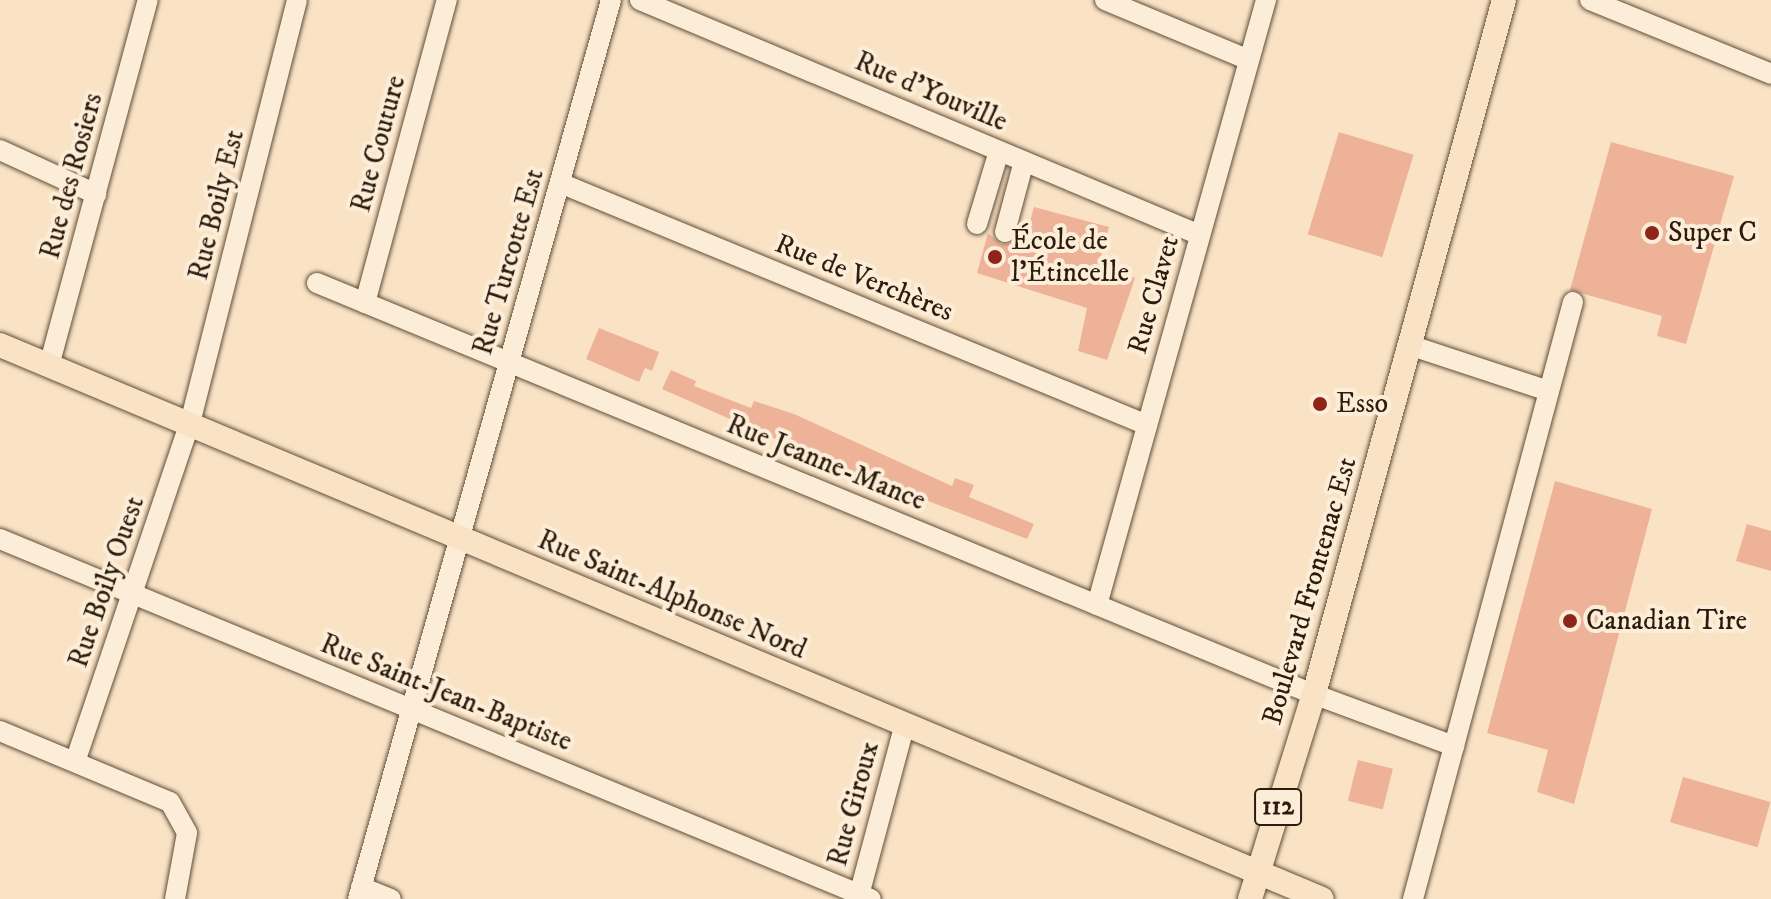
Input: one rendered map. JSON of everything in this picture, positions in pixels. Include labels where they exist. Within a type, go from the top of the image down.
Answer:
[{"type":"main road","name":"Boulevard Frontenac Est","points":[[1257,872],[1314,694],[1504,0]]},
{"type":"main road","name":"Rue Saint-Alphonse Nord","points":[[0,345],[1322,899]]},
{"type":"main road","name":"112","points":[[1250,899],[1257,872]]},
{"type":"street","name":"Rue des Rosiers","points":[[49,366],[148,0]]},
{"type":"street","name":"Rue Boily Est","points":[[190,423],[297,0]]},
{"type":"street","name":"Rue Couture","points":[[365,303],[447,0]]},
{"type":"street","name":"Rue Turcotte Est","points":[[360,893],[415,710],[459,539],[611,0]]},
{"type":"street","name":"Rue d'Youville","points":[[640,0],[1200,235]]},
{"type":"street","points":[[1105,0],[1249,60]]},
{"type":"street","name":"Rue Clavet","points":[[1097,605],[1266,0]]},
{"type":"street","points":[[1590,0],[1771,74]]},
{"type":"street","points":[[0,150],[96,194]]},
{"type":"street","points":[[977,224],[999,151]]},
{"type":"street","points":[[1005,232],[1024,161]]},
{"type":"street","name":"Rue de Verchères","points":[[560,183],[1147,425]]},
{"type":"street","name":"Rue Jeanne-Mance","points":[[317,283],[1314,694],[1454,746]]},
{"type":"street","points":[[1413,899],[1573,302]]},
{"type":"street","points":[[1409,345],[1549,391]]},
{"type":"street","name":"Rue Boily Ouest","points":[[76,759],[190,423]]},
{"type":"street","name":"Rue Saint-Jean-Baptiste","points":[[0,539],[863,897]]},
{"type":"street","name":"Rue Giroux","points":[[863,897],[905,724]]},
{"type":"street","points":[[0,731],[76,759],[170,802],[185,823],[175,899]]},
{"type":"street","points":[[360,893],[391,899]]},
{"type":"building","points":[[1339,132],[1414,155],[1382,257],[1308,234]]},
{"type":"building","name":"Super C","points":[[1611,142],[1734,176],[1686,344],[1657,336],[1662,316],[1570,290]]},
{"type":"building","points":[[1034,207],[1109,227],[1099,263],[1135,278],[1107,360],[1078,351],[1087,308],[977,273],[988,233],[1001,244],[1024,243]]},
{"type":"building","points":[[599,328],[659,352],[652,371],[645,368],[639,382],[586,359]]},
{"type":"building","points":[[671,370],[696,381],[694,386],[751,408],[754,401],[794,414],[952,486],[955,478],[974,485],[969,497],[1034,524],[1027,539],[837,466],[662,389]]},
{"type":"building","name":"Canadian Tire","points":[[1555,481],[1652,509],[1574,804],[1537,792],[1548,750],[1487,733]]},
{"type":"building","points":[[1747,524],[1771,531],[1771,571],[1736,561]]},
{"type":"building","points":[[1358,760],[1393,769],[1383,809],[1348,801]]},
{"type":"building","points":[[1683,777],[1770,802],[1758,847],[1670,822]]},
{"type":"place","name":"Super C","points":[[1652,233]]},
{"type":"place","name":"École de l'Étincelle","points":[[995,257]]},
{"type":"place","name":"Esso","points":[[1320,404]]},
{"type":"place","name":"Canadian Tire","points":[[1570,621]]}]
